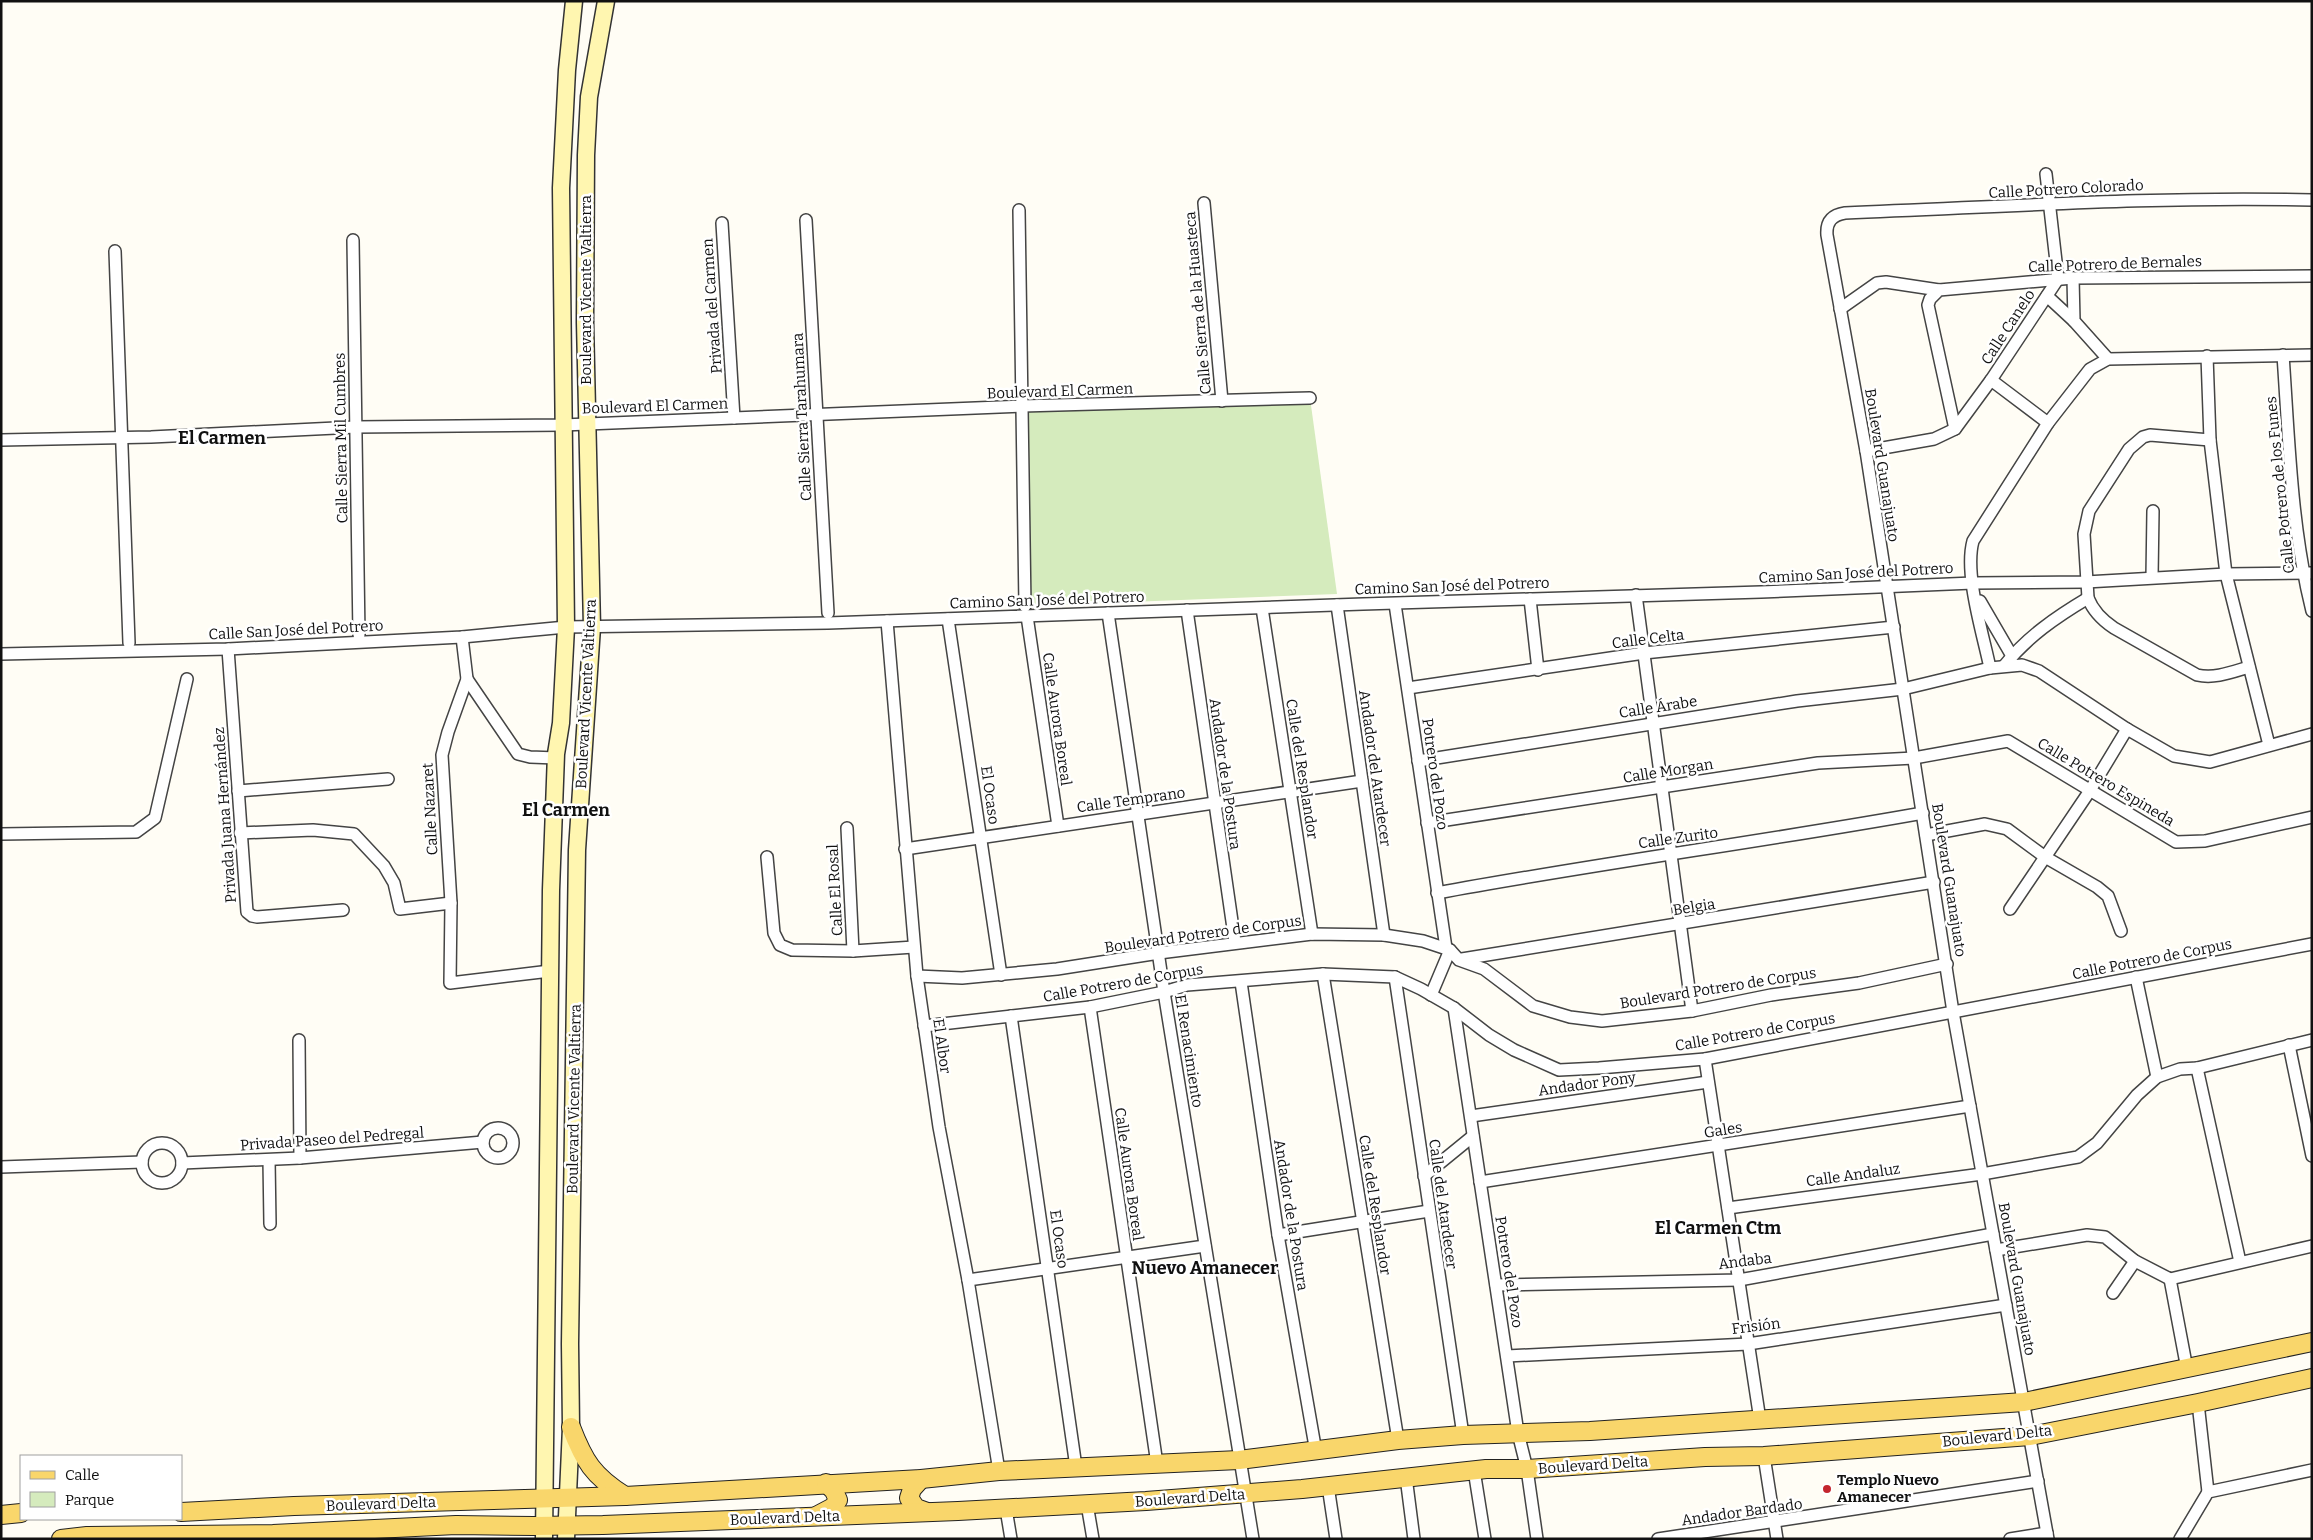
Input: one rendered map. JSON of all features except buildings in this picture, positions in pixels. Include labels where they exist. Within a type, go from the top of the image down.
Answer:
[{"type":"main road","name":"Boulevard Vicente Valtierra","points":[[544,1532],[550,971],[556,758],[561,723],[566,627],[561,188],[566,78],[574,1]]},
{"type":"main road","name":"Boulevard Vicente Valtierra","points":[[565,1532],[571,1427],[570,1344],[577,850],[592,628],[587,424],[587,121],[606,1]]},
{"type":"main road","name":"Boulevard Delta","points":[[182,1512],[294,1506],[624,1496],[921,1479],[999,1471],[1239,1460],[1316,1452],[1398,1440],[1463,1435],[1590,1431],[2024,1402],[2312,1342]]},
{"type":"main road","name":"Boulevard Delta","points":[[61,1539],[87,1536],[273,1536],[296,1532],[390,1533],[456,1525],[565,1532],[602,1525],[1006,1509],[1245,1494],[1474,1470],[1527,1469],[1705,1457],[1764,1456],[2030,1436],[2198,1403],[2312,1378]]},
{"type":"main road","points":[[571,1427],[580,1450],[591,1470],[608,1486],[624,1496]]},
{"type":"main road","points":[[921,1479],[912,1489],[909,1498],[916,1508],[927,1512]]},
{"type":"main road","points":[[816,1517],[833,1507],[838,1500],[834,1491],[826,1483]]},
{"type":"main road","points":[[456,1501],[456,1525]]},
{"type":"main road","points":[[294,1506],[296,1532]]},
{"type":"main road","points":[[1,1515],[20,1512]]},
{"type":"main road","points":[[584,1539],[602,1525]]},
{"type":"street","points":[[2046,174],[2058,279]]},
{"type":"street","name":"Calle Potrero Colorado","points":[[1827,224],[1833,217],[1845,213],[1960,209],[2050,203],[2218,198],[2312,200]]},
{"type":"street","name":"Calle Sierra de la Huasteca","points":[[1204,203],[1222,401]]},
{"type":"street","name":"Calle Aurora Boreal","points":[[1019,210],[1026,611],[1058,826]]},
{"type":"street","name":"Calle Sierra Tarahumara","points":[[806,220],[828,613]]},
{"type":"street","name":"Privada del Carmen","points":[[722,223],[734,418]]},
{"type":"street","name":"Boulevard Guanajuato","points":[[1827,224],[1827,235],[1866,451],[1952,1006],[2047,1536]]},
{"type":"street","name":"Calle Sierra Mil Cumbres","points":[[353,240],[359,635]]},
{"type":"street","points":[[115,251],[129,643]]},
{"type":"street","name":"Calle Potrero de Bernales","points":[[1840,309],[1877,283],[1886,282],[1939,290],[2073,278],[2312,276]]},
{"type":"street","points":[[2073,278],[2074,320]]},
{"type":"street","name":"Calle Canelo","points":[[1866,451],[1934,439],[1955,429],[1991,380],[2058,279]]},
{"type":"street","points":[[1939,290],[1930,299],[1928,305],[1955,429]]},
{"type":"street","points":[[2047,296],[2074,320],[2108,359]]},
{"type":"street","name":"Calle Potrero de los Funes","points":[[2283,355],[2292,493],[2312,611]]},
{"type":"street","points":[[1990,668],[1970,561],[1972,541],[2048,423],[2090,369],[2108,359],[2312,355]]},
{"type":"street","points":[[2207,356],[2210,440],[2226,574],[2269,745]]},
{"type":"street","points":[[1991,380],[2048,423]]},
{"type":"street","name":"Boulevard El Carmen","points":[[1,440],[122,438],[356,427],[563,425],[1022,406],[1310,398]]},
{"type":"street","points":[[2210,440],[2150,435],[2142,437],[2130,448],[2093,503],[2085,521],[2088,598],[2091,607],[2101,619],[2197,675],[2206,677],[2217,676],[2249,667]]},
{"type":"street","points":[[2152,577],[2154,511]]},
{"type":"street","name":"Camino San José del Potrero","points":[[592,628],[948,619],[1026,611],[1108,613],[1636,594],[1887,587],[1974,588],[2152,577],[2307,573]]},
{"type":"street","points":[[1974,588],[2012,656]]},
{"type":"street","points":[[1636,594],[1692,1011]]},
{"type":"street","points":[[2004,666],[2020,646],[2055,618],[2088,598]]},
{"type":"street","points":[[1530,599],[1538,670]]},
{"type":"street","name":"Potrero del Pozo","points":[[1395,604],[1437,893],[1448,949]]},
{"type":"street","name":"Andador del Atardecer","points":[[1337,606],[1384,936]]},
{"type":"street","name":"Calle del Resplandor","points":[[1262,608],[1312,934]]},
{"type":"street","name":"Andador de la Postura","points":[[1187,610],[1234,942]]},
{"type":"street","name":"El Renacimiento","points":[[1108,613],[1160,956],[1163,987],[1253,1539]]},
{"type":"street","name":"El Ocaso","points":[[948,619],[1001,975]]},
{"type":"street","name":"El Albor","points":[[887,621],[917,976],[939,1127],[968,1280],[999,1471]]},
{"type":"street","name":"Calle San José del Potrero","points":[[1,654],[228,649],[462,637],[566,627],[592,628]]},
{"type":"street","name":"Calle Celta","points":[[1408,688],[1644,653],[1894,627]]},
{"type":"street","name":"Calle Nazaret","points":[[462,637],[467,679],[448,732],[442,756],[451,903],[450,983],[550,971]]},
{"type":"street","name":"Privada Juana Hernández","points":[[228,649],[245,907],[250,915],[257,917],[343,910]]},
{"type":"street","name":"Calle Árabe","points":[[1418,761],[1653,722],[1797,701],[1904,690],[1990,668],[2022,665],[2039,671],[2127,729],[2174,756],[2210,762],[2312,734]]},
{"type":"street","points":[[1,834],[136,832],[155,818],[161,800],[187,679]]},
{"type":"street","points":[[467,679],[518,754],[530,757],[556,758]]},
{"type":"street","points":[[2010,909],[2089,792],[2127,729]]},
{"type":"street","name":"Calle Potrero Espineda","points":[[1914,758],[2008,742],[2089,792],[2176,842],[2205,841],[2312,816]]},
{"type":"street","name":"Calle Morgan","points":[[1427,823],[1818,764],[1914,758]]},
{"type":"street","points":[[238,792],[388,780]]},
{"type":"street","name":"Calle Temprano","points":[[905,849],[1362,782]]},
{"type":"street","name":"Calle Zurito","points":[[1437,893],[1545,873],[1828,830],[1923,813]]},
{"type":"street","points":[[1926,835],[1985,824],[1997,825],[2007,829],[2045,858],[2098,887],[2108,896],[2121,931]]},
{"type":"street","name":"Calle El Rosal","points":[[847,828],[853,951]]},
{"type":"street","points":[[240,833],[313,830],[354,834],[384,866],[394,884],[400,909],[451,903]]},
{"type":"street","points":[[767,857],[774,933],[780,945],[792,950],[853,951],[914,947]]},
{"type":"street","name":"Belgia","points":[[1459,960],[1934,882]]},
{"type":"street","name":"Boulevard Potrero de Corpus","points":[[917,976],[962,978],[1086,966],[1160,956],[1234,942],[1312,934],[1384,936],[1423,941],[1448,949],[1459,960],[1484,969],[1533,1006],[1560,1015],[1602,1021],[1692,1011],[1771,995],[1858,983],[1947,964]]},
{"type":"street","name":"Calle Potrero de Corpus","points":[[924,1026],[1090,1007],[1163,987],[1323,974],[1394,977],[1454,1008],[1489,1035],[1514,1050],[1559,1070],[1705,1059],[1952,1006],[2136,977],[2312,944]]},
{"type":"street","points":[[1431,995],[1448,949]]},
{"type":"street","name":"Calle del Resplandor","points":[[1323,974],[1398,1440]]},
{"type":"street","name":"Calle del Atardecer","points":[[1394,977],[1463,1435]]},
{"type":"street","points":[[2136,977],[2157,1077],[2180,1069],[2197,1068],[2312,1040]]},
{"type":"street","name":"Andador de la Postura","points":[[1241,982],[1278,1236],[1316,1452]]},
{"type":"street","name":"Calle Aurora Boreal","points":[[1090,1007],[1157,1464]]},
{"type":"street","name":"Potrero del Pozo","points":[[1454,1008],[1518,1433],[1527,1469],[1538,1539]]},
{"type":"street","name":"El Ocaso","points":[[1011,1016],[1076,1467]]},
{"type":"street","points":[[299,1040],[300,1158]]},
{"type":"street","points":[[2289,1045],[2311,1149]]},
{"type":"street","points":[[1705,1059],[1760,1420]]},
{"type":"street","points":[[2197,1068],[2240,1262]]},
{"type":"street","name":"Calle Andaluz","points":[[1728,1208],[1982,1174],[2078,1157],[2087,1152],[2137,1095],[2157,1077]]},
{"type":"street","name":"Andador Pony","points":[[1470,1116],[1708,1082]]},
{"type":"street","name":"Gales","points":[[1480,1182],[1970,1106]]},
{"type":"street","points":[[1424,1176],[1474,1136]]},
{"type":"street","name":"Privada Paseo del Pedregal","points":[[182,1163],[300,1158],[483,1142]]},
{"type":"street","points":[[158,1143],[167,1143],[175,1147],[180,1154],[182,1163],[180,1172],[174,1179],[166,1183],[157,1183],[149,1179],[143,1171],[142,1162],[144,1154],[150,1147],[158,1143]]},
{"type":"street","points":[[269,1160],[270,1224]]},
{"type":"street","points":[[1,1167],[142,1162]]},
{"type":"street","points":[[1278,1236],[1429,1211]]},
{"type":"street","name":"Andaba","points":[[1496,1285],[1738,1280],[1994,1234]]},
{"type":"street","points":[[1996,1250],[2087,1235],[2105,1237],[2135,1260],[2170,1279],[2312,1246]]},
{"type":"street","points":[[968,1280],[1205,1246]]},
{"type":"street","points":[[2113,1292],[2135,1260]]},
{"type":"street","points":[[2170,1279],[2187,1369]]},
{"type":"street","name":"Frisión","points":[[1506,1356],[1748,1344],[2006,1305]]},
{"type":"street","points":[[2180,1539],[2208,1492],[2198,1403]]},
{"type":"street","points":[[1764,1456],[1777,1539]]},
{"type":"street","points":[[1474,1470],[1485,1539]]},
{"type":"street","points":[[2208,1492],[2312,1470]]},
{"type":"street","points":[[1406,1477],[1414,1539]]},
{"type":"street","name":"Andador Bardado","points":[[1658,1539],[2038,1481]]},
{"type":"street","points":[[1328,1486],[1336,1539]]},
{"type":"street","points":[[1088,1504],[1093,1539]]},
{"type":"street","points":[[1006,1509],[1011,1539]]},
{"type":"street","points":[[2010,1539],[2047,1536]]},
{"type":"green space","points":[[1310,398],[1337,594],[1025,606],[1022,406]]},
{"type":"place","name":"Templo Nuevo Amanecer","points":[[1827,1489]]},
{"type":"district","name":"El Carmen","points":[[222,438]]},
{"type":"district","name":"El Carmen","points":[[566,810]]},
{"type":"district","name":"El Carmen Ctm","points":[[1718,1228]]},
{"type":"district","name":"Nuevo Amanecer","points":[[1205,1268]]}]
